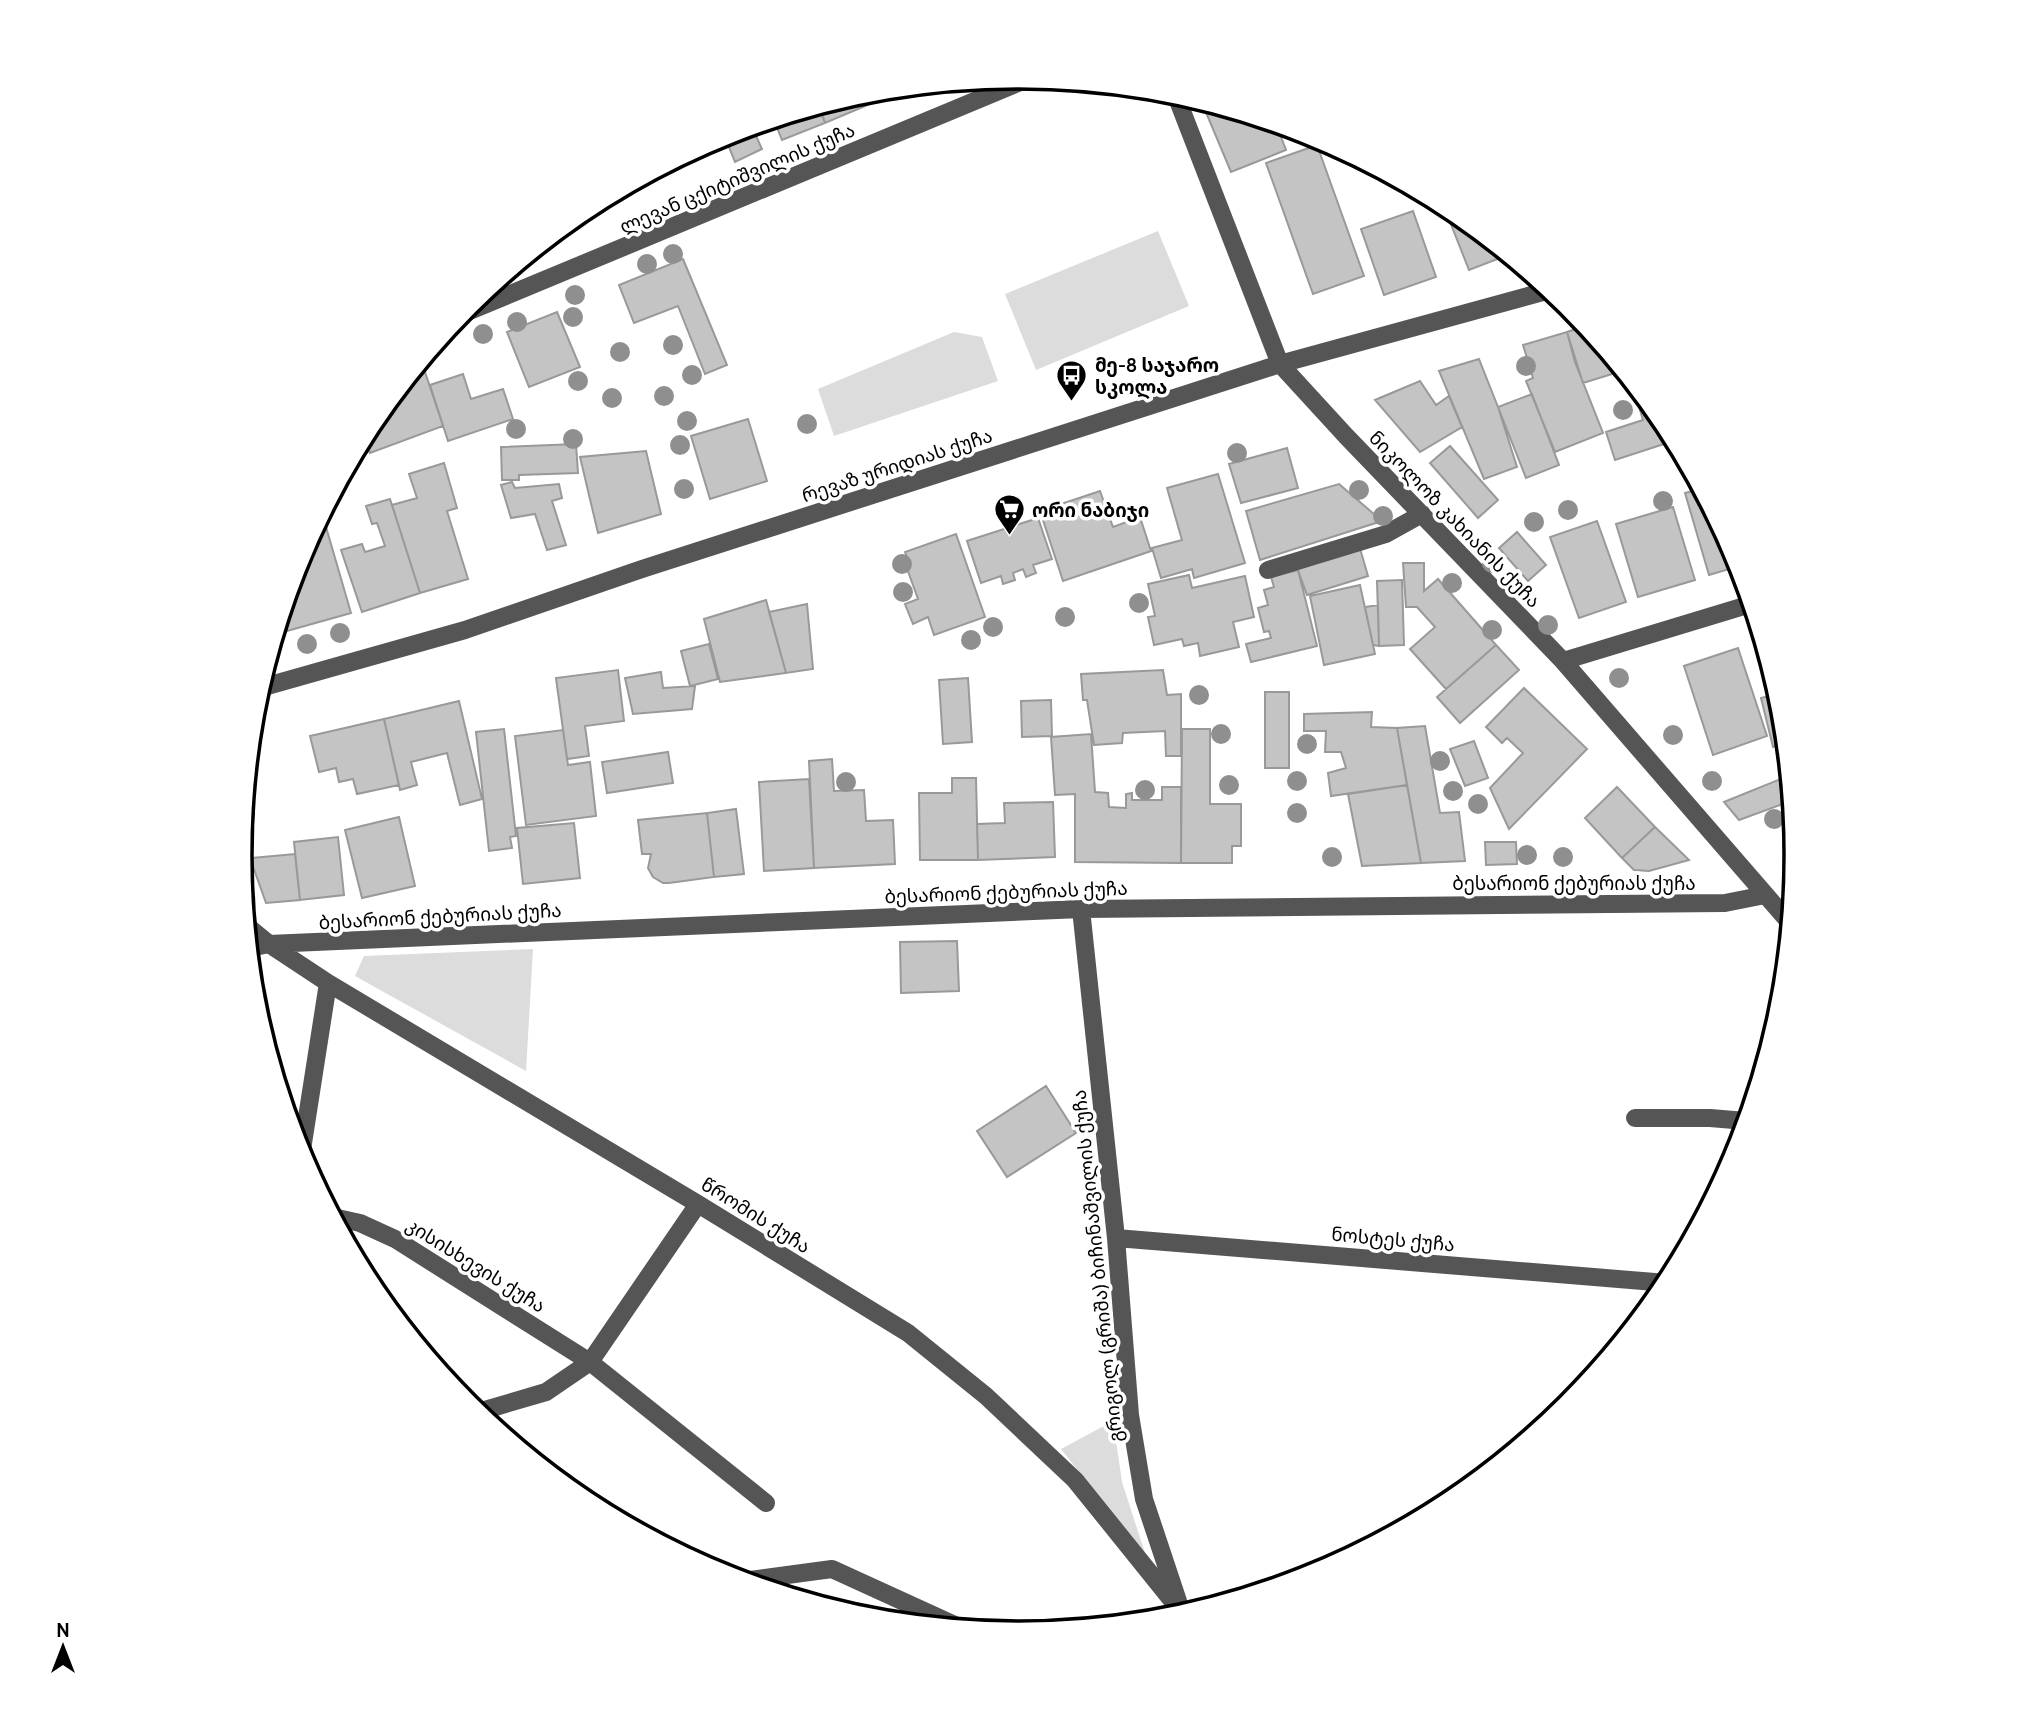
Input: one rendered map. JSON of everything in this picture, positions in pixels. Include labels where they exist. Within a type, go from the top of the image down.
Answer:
[{"type":"street","name":"ლევან ცქიტიშვილის ქუჩა","points":[[488,303],[1002,90]]},
{"type":"street","name":"ნიკოლოზ კახიანის ქუჩა","points":[[1180,107],[1280,364],[1563,661],[1781,913]]},
{"type":"street","name":"რევაზ ურიდიას ქუჩა","points":[[272,685],[465,630],[642,569],[1280,364],[1538,293]]},
{"type":"street","points":[[1268,570],[1386,534],[1422,514]]},
{"type":"street","points":[[1563,661],[1742,607]]},
{"type":"street","name":"ბესარიონ ქებურიას ქუჩა","points":[[258,946],[1081,909],[1725,903],[1765,895]]},
{"type":"street","name":"გრიგოლ (გრიშა) ბიჩინაშვილის ქუჩა","points":[[1081,909],[1116,1238],[1130,1415],[1144,1499],[1179,1603]]},
{"type":"street","name":"წრომის ქუჩა","points":[[257,934],[328,984],[698,1204],[908,1333],[986,1396],[1074,1480],[1175,1604]]},
{"type":"street","points":[[305,1132],[328,984]]},
{"type":"street","points":[[1635,1118],[1736,1120]]},
{"type":"street","points":[[490,1409],[546,1392],[590,1362],[698,1204]]},
{"type":"street","name":"კისისხევის ქუჩა","points":[[345,1219],[395,1239],[590,1362],[765,1503]]},
{"type":"street","name":"ნოსტეს ქუჩა","points":[[1116,1238],[1654,1282]]},
{"type":"street","points":[[766,1578],[832,1569],[934,1616]]},
{"type":"shaded area","points":[[1158,231],[1189,306],[1036,370],[1005,294]]},
{"type":"shaded area","points":[[954,332],[982,337],[998,381],[834,436],[818,389]]},
{"type":"shaded area","points":[[533,949],[526,1071],[355,976],[364,956]]},
{"type":"shaded area","points":[[1113,1421],[1122,1482],[1146,1556],[1061,1449]]},
{"type":"building","points":[[871,104],[825,123],[822,115]]},
{"type":"building","points":[[1206,113],[1281,136],[1286,150],[1231,172]]},
{"type":"building","points":[[822,115],[825,123],[782,140],[777,128]]},
{"type":"building","points":[[756,136],[762,149],[735,162],[729,147]]},
{"type":"building","points":[[1310,148],[1319,152],[1364,276],[1313,294],[1266,163]]},
{"type":"building","points":[[1413,211],[1436,277],[1384,295],[1361,229]]},
{"type":"building","points":[[1451,223],[1498,259],[1469,270]]},
{"type":"building","points":[[683,259],[727,365],[705,374],[678,306],[634,323],[619,285]]},
{"type":"building","points":[[557,312],[580,367],[529,387],[507,332]]},
{"type":"building","points":[[1574,330],[1613,374],[1583,383],[1567,332]]},
{"type":"building","points":[[1567,332],[1575,362],[1603,433],[1555,452],[1526,381],[1533,378],[1523,345]]},
{"type":"building","points":[[1479,359],[1517,467],[1484,479],[1439,371]]},
{"type":"building","points":[[425,371],[443,426],[370,453],[369,450],[381,430]]},
{"type":"building","points":[[463,374],[471,399],[503,389],[513,419],[448,441],[430,385]]},
{"type":"building","points":[[1420,381],[1436,405],[1449,396],[1462,427],[1420,452],[1375,400]]},
{"type":"building","points":[[1532,394],[1559,465],[1526,478],[1498,407]]},
{"type":"building","points":[[1639,408],[1664,444],[1615,460],[1606,432],[1643,420]]},
{"type":"building","points":[[748,419],[767,481],[710,499],[691,436]]},
{"type":"building","points":[[576,444],[578,473],[519,475],[519,480],[502,480],[501,447]]},
{"type":"building","points":[[1450,446],[1498,500],[1478,518],[1430,463]]},
{"type":"building","points":[[1287,448],[1298,488],[1241,503],[1229,464]]},
{"type":"building","points":[[646,451],[661,514],[598,533],[580,457]]},
{"type":"building","points":[[444,463],[457,508],[447,511],[468,579],[420,593],[392,505],[417,498],[409,474]]},
{"type":"building","points":[[1218,474],[1245,563],[1194,578],[1192,569],[1161,578],[1152,548],[1182,540],[1167,488]]},
{"type":"building","points":[[512,482],[515,488],[559,484],[562,498],[552,501],[566,545],[547,550],[535,514],[511,518],[501,485]]},
{"type":"building","points":[[1339,484],[1382,521],[1260,560],[1246,511]]},
{"type":"building","points":[[1100,491],[1113,527],[1140,517],[1151,551],[1063,581],[1040,511]]},
{"type":"building","points":[[1692,491],[1728,569],[1709,575],[1685,493]]},
{"type":"building","points":[[390,499],[420,593],[362,612],[341,550],[362,544],[365,552],[385,546],[377,523],[372,524],[366,506]]},
{"type":"building","points":[[1673,507],[1695,580],[1638,597],[1616,524]]},
{"type":"building","points":[[1038,518],[1052,559],[1033,565],[1036,573],[1026,577],[1023,569],[1013,573],[1015,580],[1003,584],[1001,576],[981,583],[967,541]]},
{"type":"building","points":[[1597,521],[1626,602],[1579,618],[1550,537]]},
{"type":"building","points":[[326,527],[351,613],[287,631],[293,609]]},
{"type":"building","points":[[1517,532],[1546,565],[1528,581],[1499,548]]},
{"type":"building","points":[[956,534],[985,617],[934,635],[928,617],[913,624],[905,604],[918,599],[905,563],[909,562],[905,552]]},
{"type":"building","points":[[1359,545],[1368,576],[1307,595],[1298,563]]},
{"type":"building","points":[[1403,563],[1424,563],[1424,591],[1438,579],[1496,645],[1446,689],[1410,649],[1435,627],[1417,607],[1406,607]]},
{"type":"building","points":[[1298,570],[1317,646],[1251,662],[1246,644],[1271,638],[1269,631],[1264,632],[1258,608],[1268,605],[1264,590],[1274,587],[1271,577]]},
{"type":"building","points":[[1189,575],[1192,588],[1245,576],[1254,617],[1233,622],[1239,647],[1200,656],[1198,643],[1184,646],[1182,639],[1154,645],[1148,617],[1155,616],[1148,584]]},
{"type":"building","points":[[1402,580],[1404,645],[1379,646],[1377,581]]},
{"type":"building","points":[[1360,585],[1375,654],[1324,665],[1310,596]]},
{"type":"building","points":[[766,600],[786,673],[720,682],[704,619]]},
{"type":"building","points":[[807,604],[813,669],[786,673],[769,612]]},
{"type":"building","points":[[1378,605],[1379,646],[1373,645],[1365,607]]},
{"type":"building","points":[[709,644],[718,679],[690,686],[681,651]]},
{"type":"building","points":[[1496,645],[1519,670],[1460,723],[1437,697]]},
{"type":"building","points":[[1738,648],[1767,736],[1713,755],[1684,666]]},
{"type":"building","points":[[618,670],[624,721],[585,726],[589,756],[567,759],[556,678]]},
{"type":"building","points":[[1163,670],[1167,695],[1181,694],[1181,756],[1166,756],[1165,731],[1123,733],[1122,743],[1094,745],[1087,700],[1083,700],[1081,674]]},
{"type":"building","points":[[661,672],[663,688],[695,686],[692,709],[633,714],[625,678]]},
{"type":"building","points":[[968,678],[972,742],[943,744],[939,680]]},
{"type":"building","points":[[1524,688],[1587,749],[1509,829],[1490,788],[1523,753],[1507,738],[1502,743],[1486,727]]},
{"type":"building","points":[[1265,692],[1289,692],[1289,768],[1265,768]]},
{"type":"building","points":[[1767,697],[1776,746],[1773,747],[1761,698]]},
{"type":"building","points":[[1051,700],[1052,736],[1022,737],[1021,701]]},
{"type":"building","points":[[459,701],[482,799],[460,805],[447,753],[411,762],[417,785],[400,790],[384,719]]},
{"type":"building","points":[[1372,712],[1371,727],[1397,728],[1407,785],[1331,796],[1328,773],[1346,768],[1341,752],[1325,752],[1326,731],[1304,731],[1304,714]]},
{"type":"building","points":[[384,719],[399,785],[357,794],[353,779],[339,782],[336,768],[319,772],[310,736]]},
{"type":"building","points":[[1425,726],[1440,813],[1459,812],[1465,861],[1421,863],[1397,728]]},
{"type":"building","points":[[504,729],[516,836],[510,837],[512,848],[489,851],[476,732]]},
{"type":"building","points":[[1182,729],[1210,729],[1210,804],[1241,804],[1241,846],[1232,846],[1232,863],[1181,863]]},
{"type":"building","points":[[563,730],[568,765],[590,762],[596,816],[526,825],[515,736]]},
{"type":"building","points":[[1091,734],[1095,792],[1108,793],[1109,807],[1126,808],[1126,794],[1132,793],[1132,800],[1162,800],[1162,787],[1181,787],[1181,863],[1075,862],[1075,794],[1055,795],[1051,737]]},
{"type":"building","points":[[1474,741],[1488,778],[1465,786],[1450,749]]},
{"type":"building","points":[[668,752],[673,783],[607,793],[602,762]]},
{"type":"building","points":[[832,759],[834,791],[864,790],[866,821],[893,820],[895,864],[814,868],[809,761]]},
{"type":"building","points":[[952,778],[976,778],[978,860],[920,860],[919,793],[952,793]]},
{"type":"building","points":[[809,779],[814,868],[764,871],[759,782]]},
{"type":"building","points":[[1779,779],[1782,804],[1739,820],[1724,802]]},
{"type":"building","points":[[1407,785],[1421,863],[1362,866],[1348,794]]},
{"type":"building","points":[[1617,787],[1655,827],[1622,858],[1585,818]]},
{"type":"building","points":[[1053,802],[1055,857],[978,860],[977,824],[1005,823],[1004,803]]},
{"type":"building","points":[[736,809],[744,874],[714,877],[707,813]]},
{"type":"building","points":[[707,813],[714,877],[663,883],[653,877],[648,868],[651,854],[642,854],[638,820]]},
{"type":"building","points":[[399,817],[415,886],[362,898],[345,830]]},
{"type":"building","points":[[574,823],[580,878],[523,884],[517,828]]},
{"type":"building","points":[[1655,827],[1689,860],[1649,871],[1634,870],[1622,858]]},
{"type":"building","points":[[338,837],[344,895],[300,900],[294,842]]},
{"type":"building","points":[[1485,842],[1516,842],[1517,864],[1486,865]]},
{"type":"building","points":[[295,854],[300,900],[266,903],[252,858]]},
{"type":"building","points":[[957,941],[959,991],[901,993],[900,942]]},
{"type":"building","points":[[1046,1086],[1076,1133],[1007,1177],[977,1131]]},
{"type":"place","name":"მე-8 საჯარო სკოლა","points":[[1072,403]]},
{"type":"place","name":"ორი ნაბიჯი","points":[[1009,537]]}]
